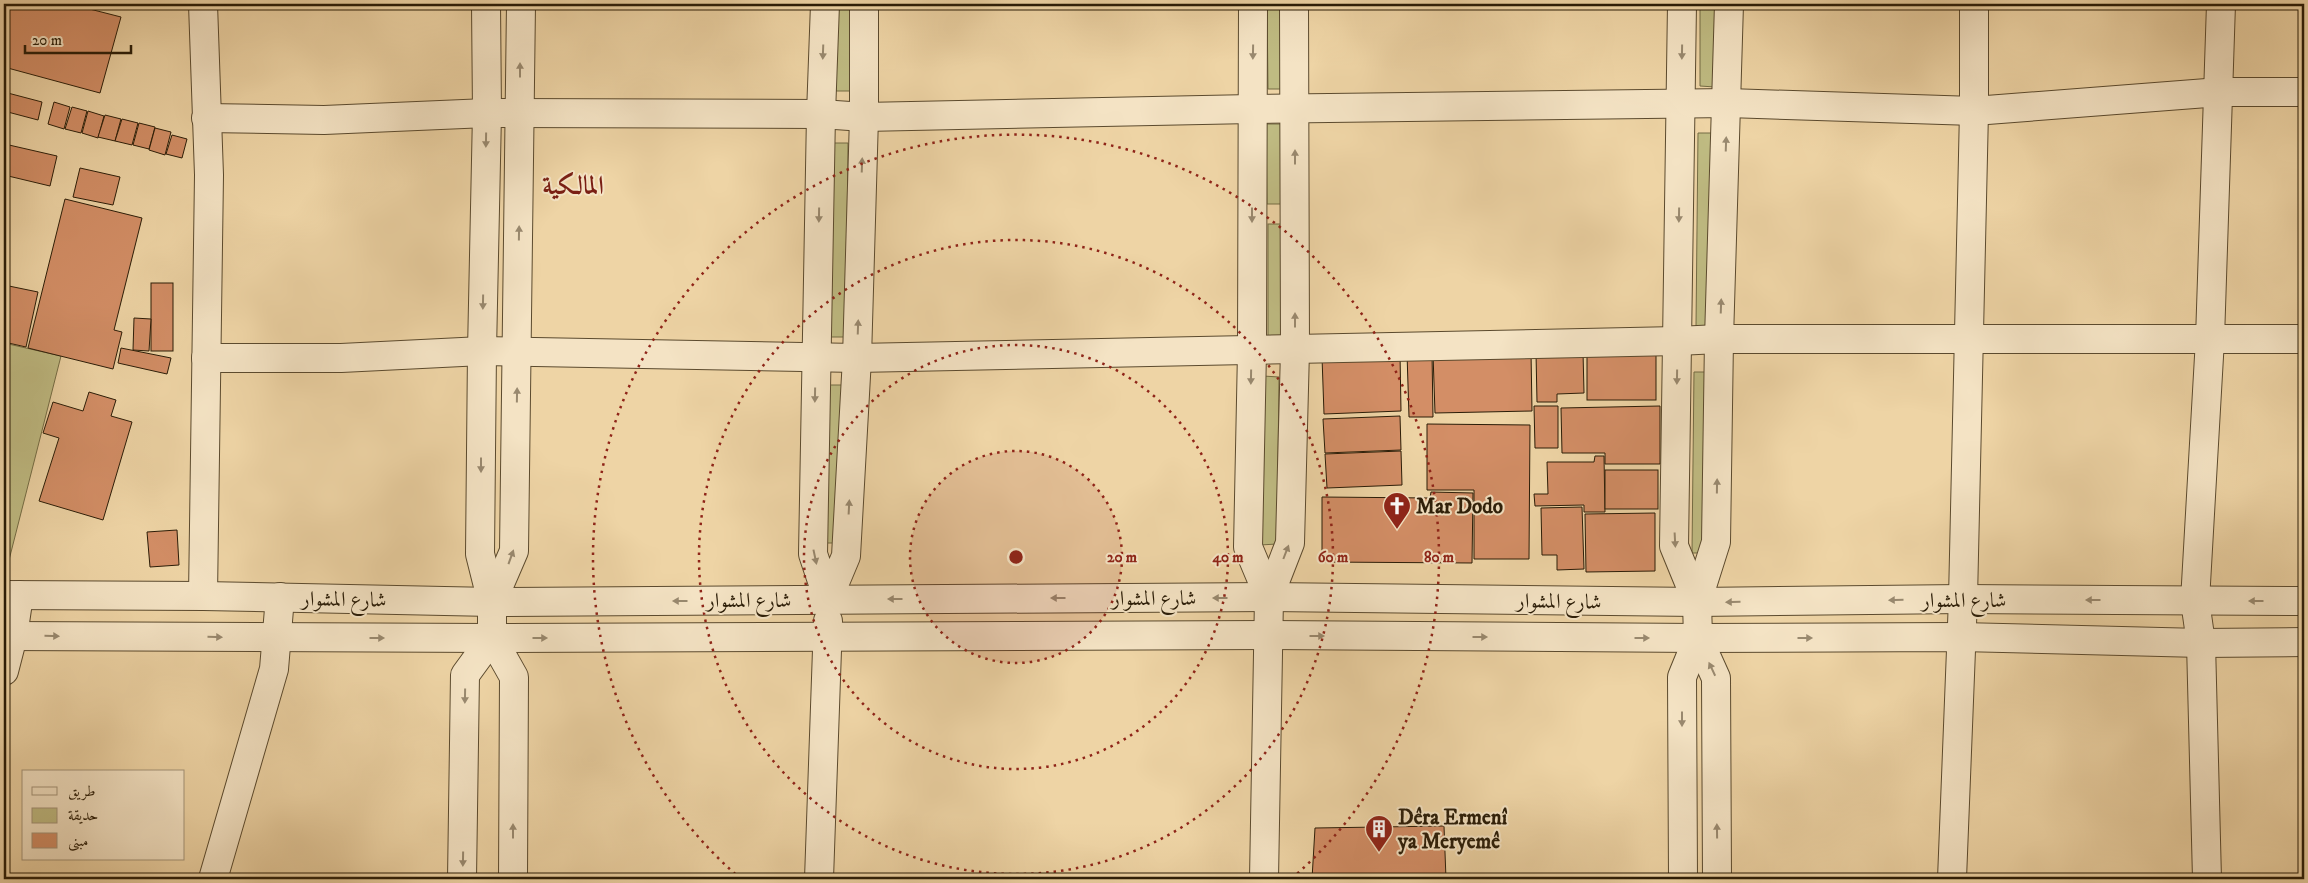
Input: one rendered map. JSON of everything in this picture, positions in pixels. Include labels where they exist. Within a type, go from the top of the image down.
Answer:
[{"type":"street","points":[[203,4],[209,175],[204,596]]},
{"type":"street","points":[[486,4],[487,113],[480,554],[492,602],[492,638],[514,677],[513,879]]},
{"type":"street","points":[[492,602],[514,551],[518,353],[520,4]]},
{"type":"street","points":[[819,879],[829,638],[828,600],[813,554],[820,114],[825,4]]},
{"type":"street","points":[[828,600],[846,556],[857,358],[864,117],[864,4]]},
{"type":"street","points":[[1253,4],[1252,351],[1248,547],[1269,597]]},
{"type":"street","points":[[1264,879],[1269,597],[1290,543],[1295,350],[1294,4]]},
{"type":"street","points":[[1682,4],[1674,546],[1697,602]]},
{"type":"street","points":[[1718,879],[1716,678],[1698,638],[1697,602],[1716,542],[1719,339],[1730,4]]},
{"type":"street","points":[[1952,879],[1963,599],[1974,111],[1974,4]]},
{"type":"street","points":[[2207,879],[2201,643],[2195,601],[2210,339],[2220,92],[2221,4]]},
{"type":"street","points":[[206,118],[324,120],[487,113],[820,114],[864,117],[1681,103],[1974,111],[2220,92],[2304,92]]},
{"type":"street","points":[[206,358],[341,358],[482,351],[857,358],[1252,351],[1719,339],[2304,339]]},
{"type":"street","points":[[4,671],[11,595]]},
{"type":"street","name":"شارع المشوار","points":[[11,595],[204,596],[492,602],[1269,597],[1697,602],[1963,599],[2304,601]]},
{"type":"street","points":[[213,879],[274,669],[280,598]]},
{"type":"street","name":"شارع المشوار","points":[[8,636],[829,638],[1268,635],[1698,638],[1962,637],[2201,643],[2304,642]]},
{"type":"street","points":[[462,879],[466,675],[492,638]]},
{"type":"street","points":[[1683,879],[1682,677],[1698,638]]},
{"type":"green space","points":[[838,4],[852,4],[851,91],[836,91]]},
{"type":"green space","points":[[1267,4],[1283,4],[1284,89],[1268,89]]},
{"type":"green space","points":[[1700,4],[1716,4],[1715,87],[1700,86]]},
{"type":"green space","points":[[1266,124],[1283,124],[1283,204],[1267,204]]},
{"type":"green space","points":[[1698,133],[1715,133],[1712,326],[1696,326]]},
{"type":"green space","points":[[834,143],[848,143],[846,337],[830,337]]},
{"type":"green space","points":[[1268,224],[1283,224],[1283,338],[1268,338]]},
{"type":"green space","points":[[4,343],[61,356],[9,560],[4,560]]},
{"type":"green space","points":[[1694,372],[1709,372],[1707,553],[1692,553]]},
{"type":"green space","points":[[1263,376],[1279,377],[1277,544],[1260,545]]},
{"type":"green space","points":[[829,385],[843,385],[838,543],[824,543]]},
{"type":"building","points":[[4,4],[70,4],[121,17],[100,93],[4,67]]},
{"type":"building","points":[[4,92],[42,102],[38,120],[4,111]]},
{"type":"building","points":[[54,102],[70,107],[64,129],[48,124]]},
{"type":"building","points":[[72,107],[87,111],[81,133],[65,129]]},
{"type":"building","points":[[88,111],[104,116],[98,138],[82,133]]},
{"type":"building","points":[[105,115],[121,119],[115,141],[98,137]]},
{"type":"building","points":[[122,119],[138,123],[132,145],[115,141]]},
{"type":"building","points":[[139,123],[155,127],[149,149],[133,145]]},
{"type":"building","points":[[155,128],[171,132],[165,155],[149,150]]},
{"type":"building","points":[[172,135],[187,139],[182,158],[166,154]]},
{"type":"building","points":[[9,145],[57,156],[50,186],[4,175]]},
{"type":"building","points":[[80,168],[120,177],[113,205],[73,197]]},
{"type":"building","points":[[65,199],[142,218],[114,330],[122,332],[113,369],[28,348]]},
{"type":"building","points":[[151,283],[173,283],[173,351],[151,351]]},
{"type":"building","points":[[4,285],[38,292],[26,347],[4,342]]},
{"type":"building","points":[[134,318],[151,319],[149,351],[133,350]]},
{"type":"building","points":[[121,348],[171,358],[167,374],[118,363]]},
{"type":"building","points":[[1587,348],[1656,348],[1656,400],[1587,400]]},
{"type":"building","points":[[1531,352],[1532,411],[1435,413],[1433,354]]},
{"type":"building","points":[[1583,352],[1584,393],[1557,394],[1557,402],[1537,402],[1536,353]]},
{"type":"building","points":[[1407,353],[1432,353],[1433,417],[1409,417]]},
{"type":"building","points":[[1400,354],[1401,411],[1324,414],[1322,357]]},
{"type":"building","points":[[89,392],[116,400],[111,416],[132,422],[103,520],[39,501],[59,438],[43,433],[53,402],[83,411]]},
{"type":"building","points":[[1534,406],[1558,406],[1558,448],[1535,448]]},
{"type":"building","points":[[1660,406],[1660,464],[1605,464],[1605,453],[1562,453],[1561,408]]},
{"type":"building","points":[[1400,416],[1401,450],[1325,453],[1323,419]]},
{"type":"building","points":[[1427,424],[1530,425],[1529,559],[1474,559],[1474,490],[1427,490]]},
{"type":"building","points":[[1401,451],[1402,485],[1327,488],[1325,454]]},
{"type":"building","points":[[1595,456],[1604,456],[1605,512],[1584,512],[1584,505],[1535,506],[1534,494],[1548,494],[1547,462],[1594,462]]},
{"type":"building","points":[[1605,470],[1658,470],[1658,509],[1605,509]]},
{"type":"building","name":"Mar Dodo","points":[[1431,492],[1473,493],[1472,563],[1322,562],[1322,497],[1430,498]]},
{"type":"building","points":[[1582,507],[1584,569],[1557,570],[1557,555],[1542,555],[1541,508]]},
{"type":"building","points":[[1655,513],[1655,571],[1586,572],[1585,514]]},
{"type":"building","points":[[177,530],[179,565],[150,567],[147,532]]},
{"type":"building","name":"Dêra Ermenî ya Meryemê","points":[[1444,826],[1446,879],[1312,879],[1315,828]]},
{"type":"place","name":"Mar Dodo","points":[[1397,530]]},
{"type":"place","name":"Dêra Ermenî ya Meryemê","points":[[1379,853]]},
{"type":"district","name":"المالكية","points":[[573,185]]}]
